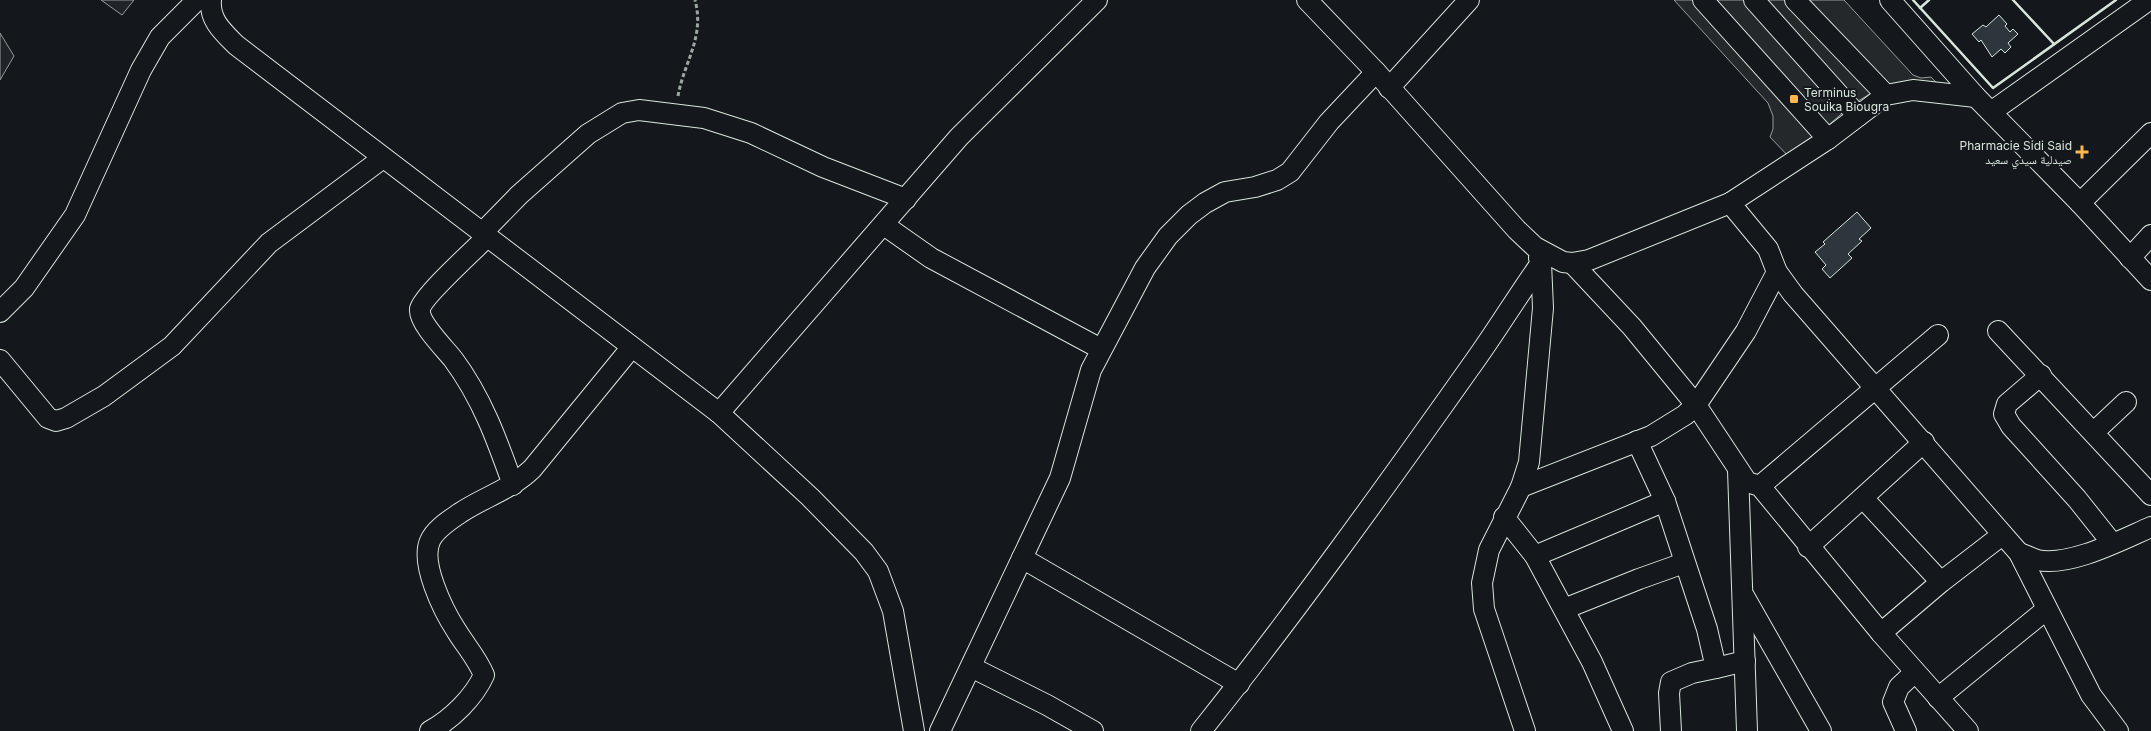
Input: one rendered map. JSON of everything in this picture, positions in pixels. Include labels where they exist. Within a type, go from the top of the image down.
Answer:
[{"type":"street","points":[[0,312],[24,288],[75,215],[141,70],[160,38],[197,0]]},
{"type":"street","points":[[211,0],[212,13],[217,26],[236,45],[631,348],[719,413],[845,531],[878,571],[893,611],[914,731]]},
{"type":"street","points":[[719,413],[959,137],[1097,0]]},
{"type":"street","points":[[1307,0],[1376,72],[1538,255],[1543,308],[1530,462],[1521,487],[1488,550],[1482,583],[1484,609],[1526,731]]},
{"type":"street","points":[[1389,88],[1469,0]]},
{"type":"street","points":[[1703,0],[1828,138]]},
{"type":"street","points":[[1754,0],[1858,116]]},
{"type":"street","points":[[1795,0],[1886,95]]},
{"type":"street","points":[[1890,0],[1976,97],[2080,203],[2151,280]]},
{"type":"street","points":[[1991,112],[2149,0]]},
{"type":"street","points":[[940,731],[1060,478],[1091,370],[1145,268],[1168,236],[1189,215],[1225,192],[1255,187],[1277,180],[1290,172],[1329,122],[1376,72]]},
{"type":"street","points":[[1572,263],[1606,254],[1730,203],[1828,138],[1886,95],[1912,90],[1976,97]]},
{"type":"street","points":[[513,485],[491,423],[471,386],[426,326],[420,311],[422,305],[519,195],[552,165],[609,120],[622,113],[639,110],[704,118],[751,133],[823,167],[906,199]]},
{"type":"street","points":[[2080,203],[2151,133]]},
{"type":"street","points":[[0,360],[48,418],[56,421],[66,418],[104,396],[172,346],[269,243],[383,158]]},
{"type":"street","points":[[1730,203],[1768,249],[1777,272],[1793,294],[2019,553],[2091,695],[2118,731]]},
{"type":"street","points":[[884,225],[931,258],[1101,349]]},
{"type":"street","points":[[2130,258],[2151,235]]},
{"type":"street","points":[[1538,255],[1547,255],[1572,263],[1632,327],[1696,405],[1747,482],[1760,486],[1808,547],[1881,633],[1968,731]]},
{"type":"street","points":[[1202,731],[1295,612],[1491,339],[1538,255]]},
{"type":"street","points":[[1521,487],[1637,442],[1673,425],[1696,405],[1746,331],[1777,272]]},
{"type":"street","points":[[1998,331],[2151,495]]},
{"type":"street","points":[[1760,486],[1938,335]]},
{"type":"street","points":[[430,731],[458,710],[480,684],[484,675],[480,663],[455,629],[430,574],[426,550],[430,538],[462,512],[513,485],[532,469],[631,348]]},
{"type":"street","points":[[2041,375],[2007,404],[2004,414],[2012,426],[2077,499],[2112,543]]},
{"type":"street","points":[[2094,432],[2126,402]]},
{"type":"street","points":[[1637,442],[1665,501],[1707,629],[1716,668]]},
{"type":"street","points":[[1808,547],[1924,442]]},
{"type":"street","points":[[1738,470],[1744,596],[1747,731]]},
{"type":"street","points":[[1863,498],[1941,582]]},
{"type":"street","points":[[1535,556],[1665,501]]},
{"type":"street","points":[[1504,517],[1535,556],[1592,662],[1623,731]]},
{"type":"street","points":[[2019,553],[2039,560],[2059,560],[2149,531]]},
{"type":"street","points":[[1881,633],[1941,582],[2002,535]]},
{"type":"street","points":[[1022,558],[1238,684]]},
{"type":"street","points":[[1564,610],[1608,591],[1684,563]]},
{"type":"street","points":[[1744,596],[1822,731]]},
{"type":"street","points":[[1938,698],[2047,609]]},
{"type":"street","points":[[1672,731],[1669,693],[1671,682],[1744,661]]},
{"type":"street","points":[[971,667],[1047,705],[1093,731]]},
{"type":"street","points":[[1906,731],[1892,702],[1899,687],[1915,672]]},
{"type":"street","points":[[1807,704],[1809,731]]},
{"type":"path","points":[[674,113],[679,90],[693,52],[697,34],[697,8],[695,0]]},
{"type":"shaded area","points":[[101,0],[134,0],[122,15]]},
{"type":"shaded area","points":[[1674,0],[1844,0],[1913,75],[1921,78],[1931,77],[1947,94],[1885,85],[1853,104],[1790,158],[1770,137],[1773,129],[1773,116],[1768,103]]},
{"type":"shaded area","points":[[0,33],[14,56],[0,80]]},
{"type":"building","points":[[1999,15],[2007,24],[2005,26],[2010,32],[2013,29],[2018,34],[2008,43],[2011,47],[2005,53],[2001,49],[1992,57],[1981,40],[1979,42],[1972,34],[1983,25],[1986,27]]},
{"type":"building","points":[[1857,212],[1871,228],[1859,239],[1862,241],[1848,254],[1852,258],[1830,278],[1822,269],[1826,265],[1815,252],[1825,244],[1823,242]]},
{"type":"wall","points":[[1913,0],[1993,88],[2116,0]]},
{"type":"wall","points":[[1920,8],[1929,0]]},
{"type":"wall","points":[[2013,0],[2054,44]]},
{"type":"place","name":"Terminus Souika Biougra","points":[[1794,99]]},
{"type":"place","name":"Pharmacie Sidi Said صيدلية سيدي سعيد","points":[[2082,152]]}]
